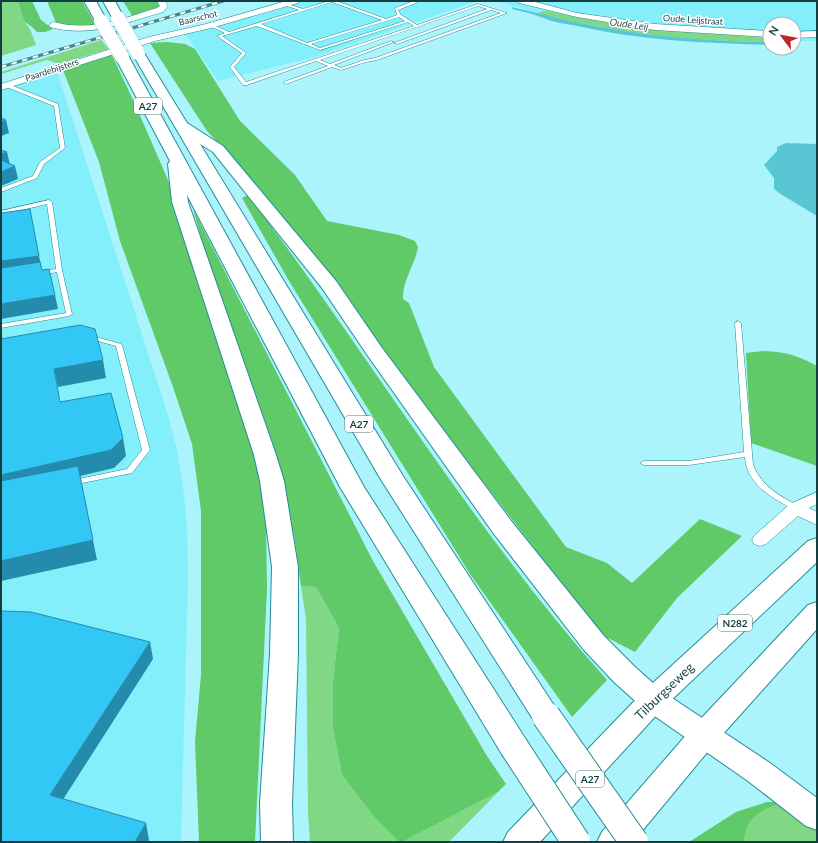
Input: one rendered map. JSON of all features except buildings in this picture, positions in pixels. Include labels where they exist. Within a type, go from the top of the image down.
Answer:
[{"type":"main road","name":"A27","points":[[90,1],[175,155],[352,487],[514,747],[576,842]]},
{"type":"main road","name":"A27","points":[[109,1],[392,478],[546,716],[634,842]]},
{"type":"main road","name":"A27","points":[[182,126],[218,149],[272,214],[329,285],[394,377],[547,585],[594,643],[624,674],[653,700]]},
{"type":"main road","name":"A27","points":[[175,155],[180,202],[265,454],[272,481],[285,567],[284,654],[276,803],[277,842]]},
{"type":"main road","name":"Tilburgseweg","points":[[519,842],[653,700],[817,547]]},
{"type":"main road","points":[[613,842],[704,735],[817,612]]},
{"type":"main road","points":[[653,700],[759,772],[817,816]]},
{"type":"street","points":[[52,25],[59,28],[76,30],[98,27],[160,10],[164,6],[161,1]]},
{"type":"street","name":"Baarschot","points":[[104,53],[295,1]]},
{"type":"street","name":"Oude Leijstraat","points":[[522,1],[577,15],[655,28],[762,34]]},
{"type":"street","points":[[802,35],[817,34]]},
{"type":"street","name":"Paardebijsters","points":[[3,86],[104,53]]},
{"type":"street","points":[[760,540],[796,508],[817,497]]},
{"type":"street","points":[[796,508],[817,519]]},
{"type":"lane","points":[[316,60],[341,69],[376,59],[505,13],[478,5],[245,84],[232,67],[244,53],[219,36],[333,1],[385,20]]},
{"type":"lane","points":[[412,1],[415,2],[396,8],[399,16],[417,26]]},
{"type":"lane","points":[[285,4],[303,10]]},
{"type":"lane","points":[[286,83],[331,65],[491,9]]},
{"type":"lane","points":[[307,44],[399,16]]},
{"type":"lane","points":[[256,24],[320,49],[408,21]]},
{"type":"lane","points":[[210,25],[229,33]]},
{"type":"lane","points":[[403,30],[431,40]]},
{"type":"lane","points":[[381,38],[408,48]]},
{"type":"lane","points":[[339,43],[351,48]]},
{"type":"lane","points":[[1,190],[35,177],[42,163],[63,148],[56,105],[3,86]]},
{"type":"lane","points":[[1,214],[49,202],[59,270],[69,314],[1,326]]},
{"type":"lane","points":[[37,274],[59,270]]},
{"type":"lane","points":[[738,323],[749,465],[753,475],[761,485],[796,508]]},
{"type":"lane","points":[[61,485],[129,471],[146,450],[119,345],[87,336],[79,338]]},
{"type":"lane","points":[[644,463],[689,463],[748,454]]},
{"type":"shaded area","points":[[286,1],[478,1],[311,58],[218,81],[182,29]]},
{"type":"shaded area","points":[[495,1],[817,1],[817,41],[802,41],[802,16],[762,16],[762,42],[664,37],[546,15]]},
{"type":"shaded area","points":[[546,15],[573,22],[629,32],[685,38],[762,42],[762,45],[652,38],[605,32],[556,22],[541,17]]},
{"type":"shaded area","points":[[55,65],[167,412],[176,446],[183,485],[187,528],[188,577],[181,842],[1,842],[1,84]]},
{"type":"shaded area","points":[[786,143],[817,144],[817,216],[774,189],[774,178],[764,165],[777,151],[777,147]]},
{"type":"green space","points":[[1,1],[18,1],[24,21],[30,29],[36,45],[1,56]]},
{"type":"green space","points":[[18,1],[32,1],[41,20],[53,29],[45,32],[37,32],[24,21]]},
{"type":"green space","points":[[47,1],[82,1],[97,27],[57,25]]},
{"type":"green space","points":[[123,1],[158,1],[163,9],[133,17]]},
{"type":"green space","points":[[543,11],[548,11],[631,26],[686,32],[762,36],[762,42],[685,38],[630,32],[574,22],[546,15],[542,17],[543,18],[534,15]]},
{"type":"green space","points":[[101,40],[109,49],[59,64],[47,60],[1,74],[1,72]]},
{"type":"green space","points":[[167,42],[185,44],[195,49],[240,121],[295,175],[327,221],[399,235],[415,241],[418,247],[404,286],[403,299],[409,303],[434,367],[566,547],[607,563],[632,583],[700,519],[742,536],[677,598],[635,652],[606,637],[583,611],[234,160],[207,131],[150,43]]},
{"type":"green space","points":[[111,53],[168,180],[255,449],[266,527],[267,589],[255,842],[199,842],[195,741],[201,675],[201,511],[192,444],[120,241],[99,162],[63,70]]},
{"type":"green space","points":[[248,195],[293,256],[466,503],[558,623],[607,680],[572,717],[470,574],[289,281],[242,198]]},
{"type":"green space","points":[[193,209],[373,561],[487,756],[506,784],[498,792],[402,842],[399,842],[375,818],[342,775],[333,728],[333,681],[339,628],[316,587],[301,586],[294,535],[283,501],[275,450],[206,255]]},
{"type":"green space","points":[[763,351],[779,352],[791,355],[817,366],[817,466],[751,443],[746,353]]},
{"type":"green space","points":[[301,586],[316,587],[339,628],[333,681],[333,728],[342,775],[375,818],[399,842],[310,842],[308,813],[306,619]]},
{"type":"green space","points":[[498,792],[449,842],[402,842]]},
{"type":"green space","points":[[767,802],[782,802],[761,812],[752,820],[748,825],[744,842],[689,842],[736,812]]},
{"type":"green space","points":[[782,802],[817,827],[817,842],[744,842],[748,825],[752,820],[761,812]]},
{"type":"waterway","name":"Oude Leij","points":[[513,8],[549,17]]},
{"type":"railway","points":[[1,67],[223,1]]}]
